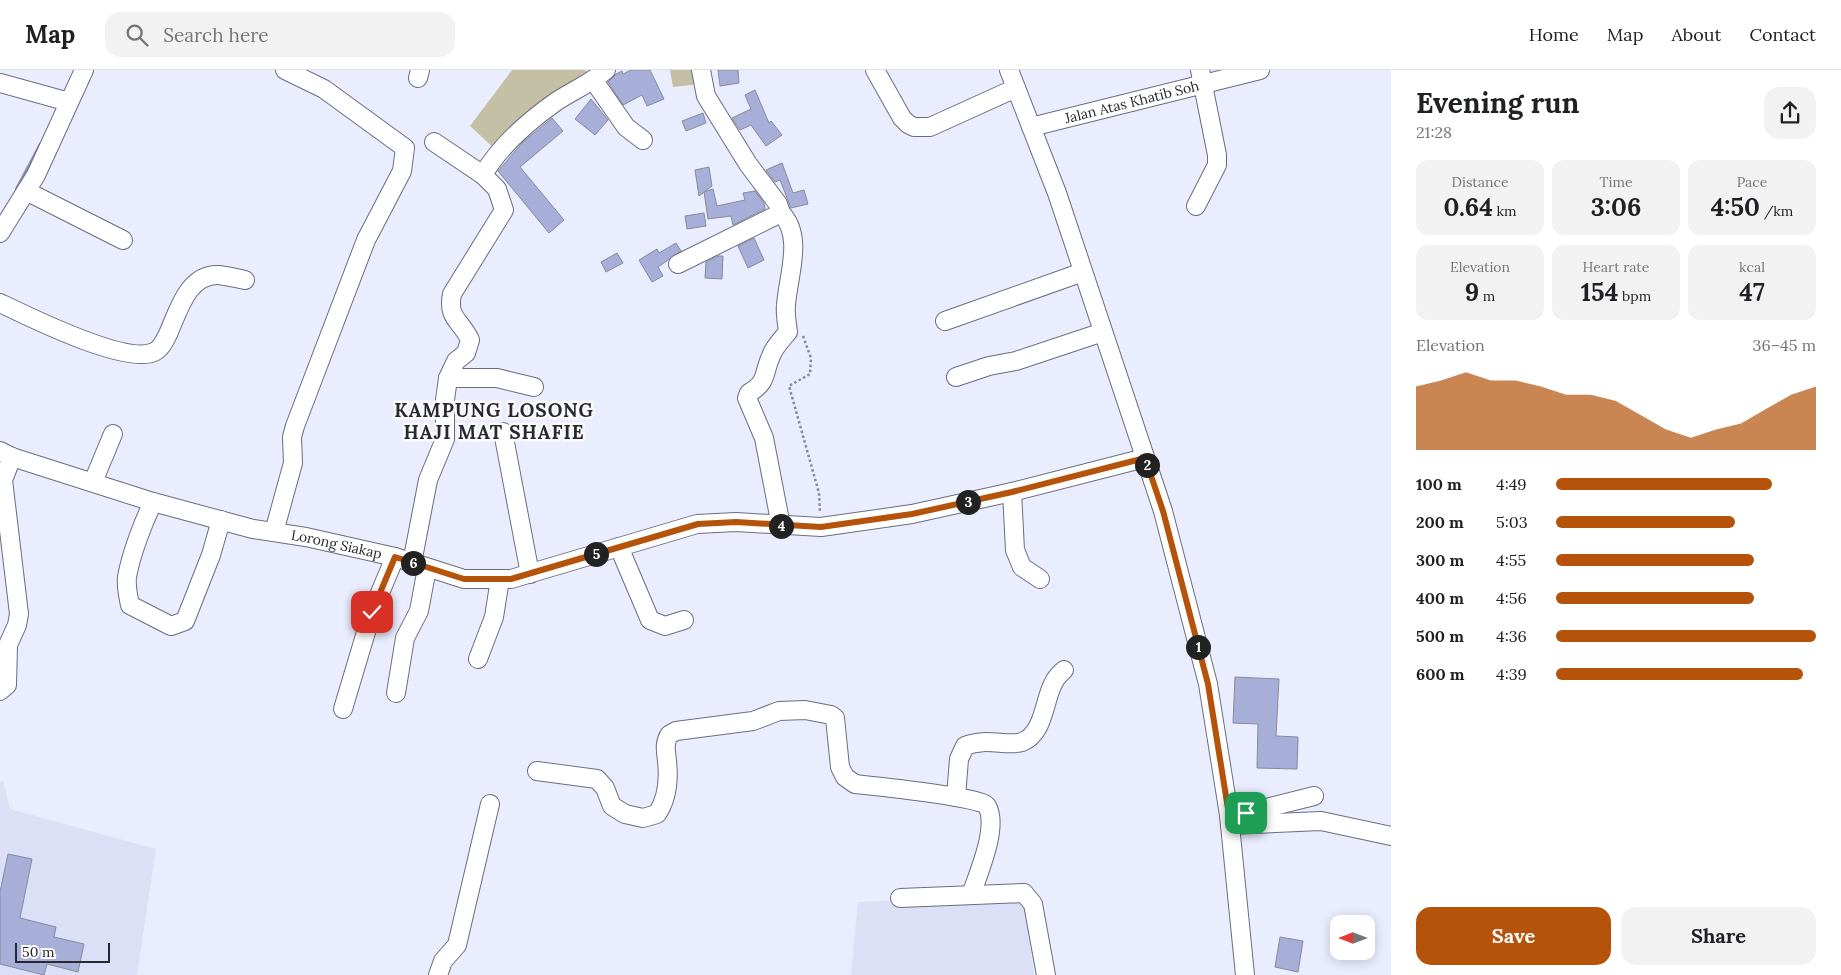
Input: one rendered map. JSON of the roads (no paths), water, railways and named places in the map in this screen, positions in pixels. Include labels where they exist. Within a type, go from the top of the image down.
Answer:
[{"type":"street","points":[[0,233],[36,175],[84,70]]},
{"type":"street","points":[[274,532],[293,463],[292,436],[295,426],[366,240],[402,171],[405,148],[324,89],[285,70]]},
{"type":"street","points":[[701,70],[706,96],[748,164],[788,220],[794,240],[785,308],[788,332],[771,354],[765,376],[759,387],[749,393],[748,398],[764,438],[781,526]]},
{"type":"street","points":[[875,70],[902,118],[914,127],[930,127],[1016,88]]},
{"type":"street","points":[[1009,70],[1057,193],[1163,511],[1208,684],[1229,820],[1245,975]]},
{"type":"street","name":"Jalan Atas Khatib Soh","points":[[1031,127],[1201,77],[1260,70]]},
{"type":"street","points":[[483,175],[502,149],[556,102],[600,76],[626,127],[643,140]]},
{"type":"street","points":[[1196,206],[1217,165],[1201,77]]},
{"type":"street","points":[[0,83],[69,102]]},
{"type":"street","points":[[396,693],[405,638],[419,611],[420,566],[428,480],[445,439],[445,400],[448,378],[456,361],[466,353],[470,340],[465,330],[454,318],[449,307],[452,294],[504,210],[498,189],[483,175],[434,142]]},
{"type":"street","points":[[26,191],[123,240]]},
{"type":"street","points":[[678,264],[781,212]]},
{"type":"street","points":[[945,320],[1083,272]]},
{"type":"street","points":[[0,303],[102,346],[141,354],[155,352],[164,342],[189,290],[203,278],[218,275],[245,280]]},
{"type":"street","points":[[956,377],[989,366],[1016,361],[1103,332]]},
{"type":"street","points":[[448,378],[497,378],[534,388]]},
{"type":"street","points":[[503,432],[530,574]]},
{"type":"street","points":[[93,482],[113,434]]},
{"type":"street","points":[[0,691],[7,685],[8,645],[17,625],[18,614],[3,480],[6,454]]},
{"type":"street","name":"Lorong Siakap","points":[[6,454],[153,502],[253,529],[395,557],[464,579],[511,579],[698,524],[736,522],[821,527],[912,514],[1012,492],[1145,458]]},
{"type":"street","points":[[1012,492],[1015,550],[1022,566],[1040,578]]},
{"type":"street","points":[[153,502],[146,517],[127,577],[127,589],[130,604],[171,626],[185,621],[211,555],[221,520]]},
{"type":"street","points":[[619,548],[650,620],[666,626],[684,620]]},
{"type":"street","points":[[343,709],[372,612],[395,557]]},
{"type":"street","points":[[478,660],[494,617],[500,579]]},
{"type":"street","points":[[956,797],[959,759],[965,746],[976,742],[1022,742],[1031,735],[1042,719],[1053,682],[1064,670]]},
{"type":"street","points":[[537,772],[598,779],[605,788],[612,806],[625,814],[643,818],[657,814],[663,805],[668,784],[665,743],[669,734],[676,731],[753,721],[779,711],[805,710],[831,715],[834,718],[840,767],[845,777],[856,784],[982,801],[987,806],[990,824],[987,846],[971,895]]},
{"type":"street","points":[[1229,820],[1246,813],[1314,796]]},
{"type":"street","points":[[438,975],[443,962],[458,945],[490,804]]},
{"type":"street","points":[[1229,820],[1320,821],[1391,836]]},
{"type":"street","points":[[900,898],[1024,893],[1033,904],[1046,975]]},
{"type":"waterway","points":[[17,189],[41,144]]},
{"type":"district","name":"KAMPUNG LOSONG HAJI MAT SHAFIE","points":[[494,421]]}]
